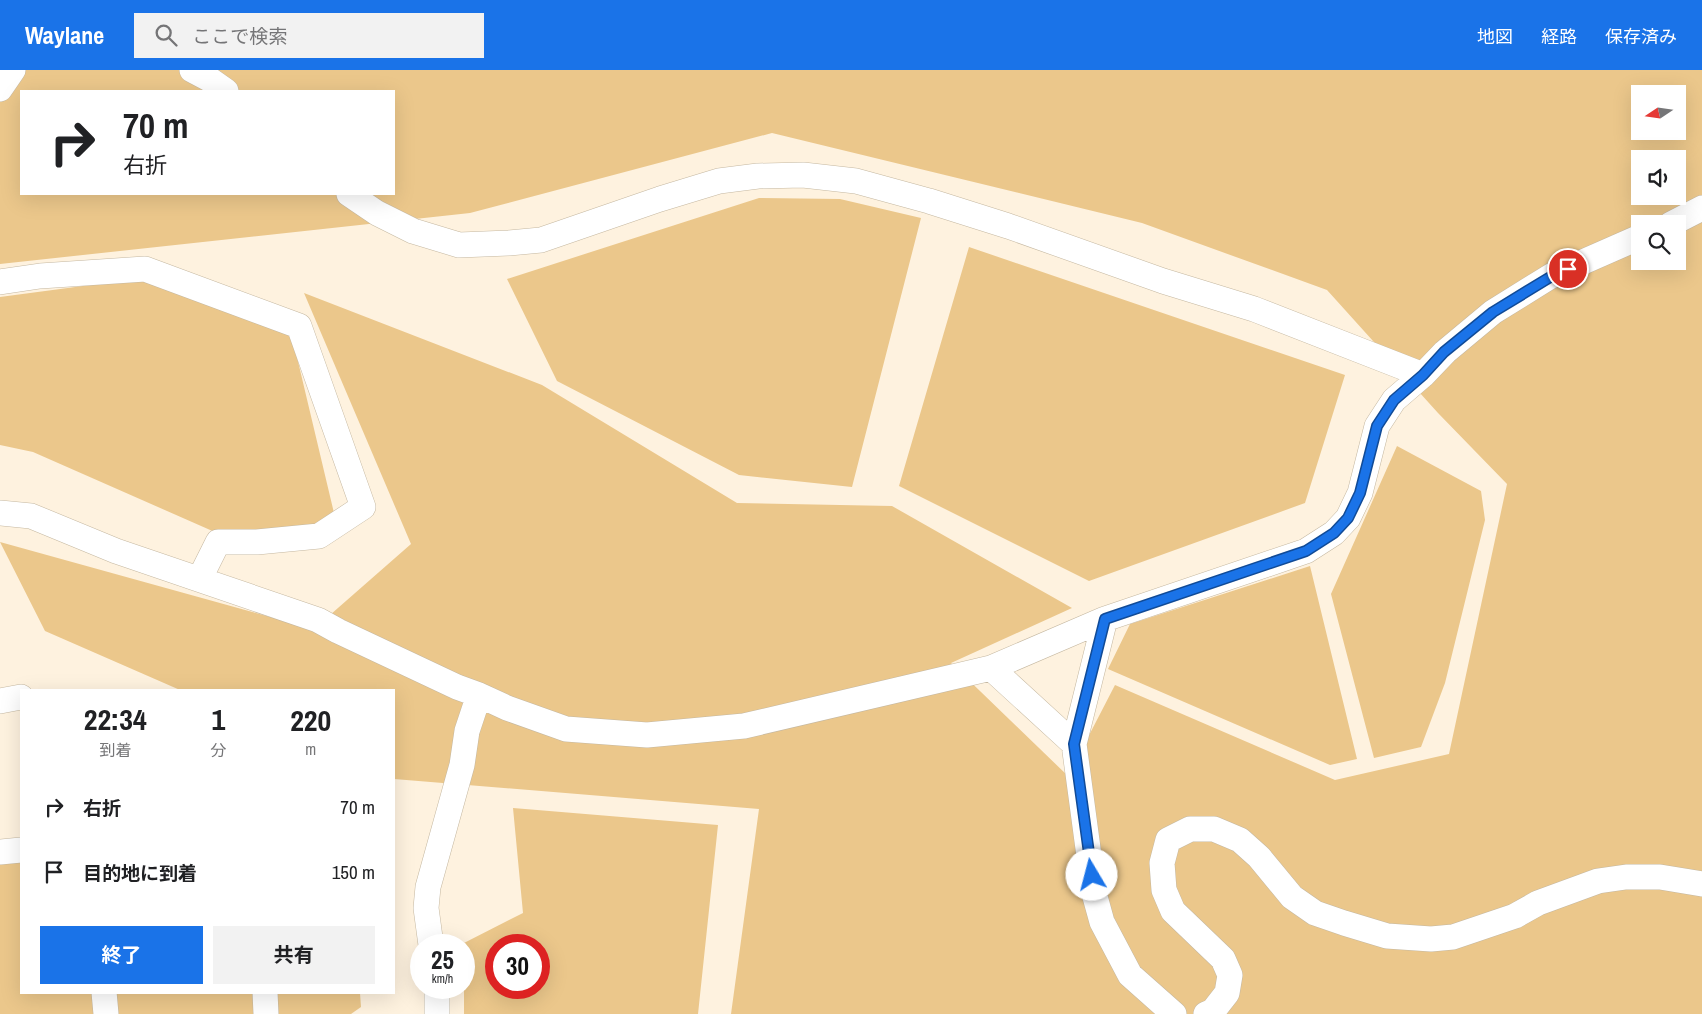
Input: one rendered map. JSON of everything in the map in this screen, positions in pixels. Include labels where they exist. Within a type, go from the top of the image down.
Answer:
[{"type":"street","points":[[0,89],[13,70]]},
{"type":"street","points":[[192,70],[209,78],[225,90]]},
{"type":"street","points":[[351,195],[377,212],[413,230],[459,244],[509,243],[541,240],[719,181],[758,176],[803,175],[856,181],[929,201],[1008,226],[1162,281],[1254,309],[1423,375]]},
{"type":"street","points":[[1686,216],[1702,208]]},
{"type":"street","points":[[0,513],[32,516],[116,551],[200,578],[318,620],[338,632],[457,687],[507,708],[566,729],[646,735],[744,726],[991,668],[1105,619],[1306,551],[1334,533],[1348,518],[1360,493],[1377,426],[1394,400],[1423,375],[1444,352],[1493,312],[1552,276],[1631,241]]},
{"type":"street","points":[[0,282],[40,276],[145,269],[299,326],[363,507],[319,536],[257,542],[218,542],[200,578]]},
{"type":"street","points":[[1105,619],[1074,744],[1094,894],[1102,922],[1130,975],[1174,1014]]},
{"type":"street","points":[[991,668],[1074,744]]},
{"type":"street","points":[[430,934],[426,908],[428,887],[462,765],[467,731],[479,695]]},
{"type":"street","points":[[0,701],[20,697]]},
{"type":"street","points":[[1206,1014],[1214,1011],[1227,993],[1230,975],[1223,959],[1173,911],[1164,890],[1162,863],[1168,840],[1190,829],[1214,829],[1240,840],[1259,857],[1292,897],[1315,912],[1344,924],[1387,936],[1431,939],[1453,937],[1515,916],[1538,903],[1598,881],[1626,877],[1660,877],[1702,884]]},
{"type":"street","points":[[0,852],[20,850]]},
{"type":"street","points":[[104,994],[106,1014]]},
{"type":"street","points":[[265,994],[266,1014]]},
{"type":"street","points":[[436,999],[437,1014]]},
{"type":"shaded area","points":[[0,70],[1702,70],[1702,1014],[731,1014],[759,809],[395,779],[395,689],[178,689],[45,631],[0,542],[314,629],[411,544],[304,293],[542,385],[737,503],[892,506],[1072,608],[951,663],[1068,776],[1115,685],[1335,780],[1449,754],[1507,484],[1438,413],[1327,290],[1142,223],[772,133],[470,213],[0,264]]},
{"type":"shaded area","points":[[759,198],[840,199],[921,218],[852,487],[739,475],[557,381],[507,279]]},
{"type":"shaded area","points":[[969,247],[1345,375],[1305,503],[1089,581],[899,486]]},
{"type":"shaded area","points":[[143,278],[291,332],[334,513],[321,526],[217,533],[33,452],[0,445],[0,297]]},
{"type":"shaded area","points":[[1397,446],[1481,491],[1485,520],[1445,683],[1421,747],[1374,758],[1331,594]]},
{"type":"shaded area","points":[[1310,566],[1357,759],[1330,765],[1108,669],[1130,624]]},
{"type":"shaded area","points":[[513,808],[718,825],[698,1014],[464,1014],[464,999],[475,999],[475,937],[523,913]]},
{"type":"shaded area","points":[[20,862],[20,994],[93,994],[94,1014],[0,1014],[0,864]]},
{"type":"shaded area","points":[[112,994],[255,994],[256,1014],[114,1014]]},
{"type":"shaded area","points":[[276,994],[360,994],[361,1007],[351,1014],[277,1014]]},
{"type":"route","points":[[1092,875],[1074,744],[1105,619],[1306,551],[1334,533],[1348,518],[1360,493],[1377,426],[1394,400],[1423,375],[1444,352],[1493,312],[1552,276],[1568,269]]}]
